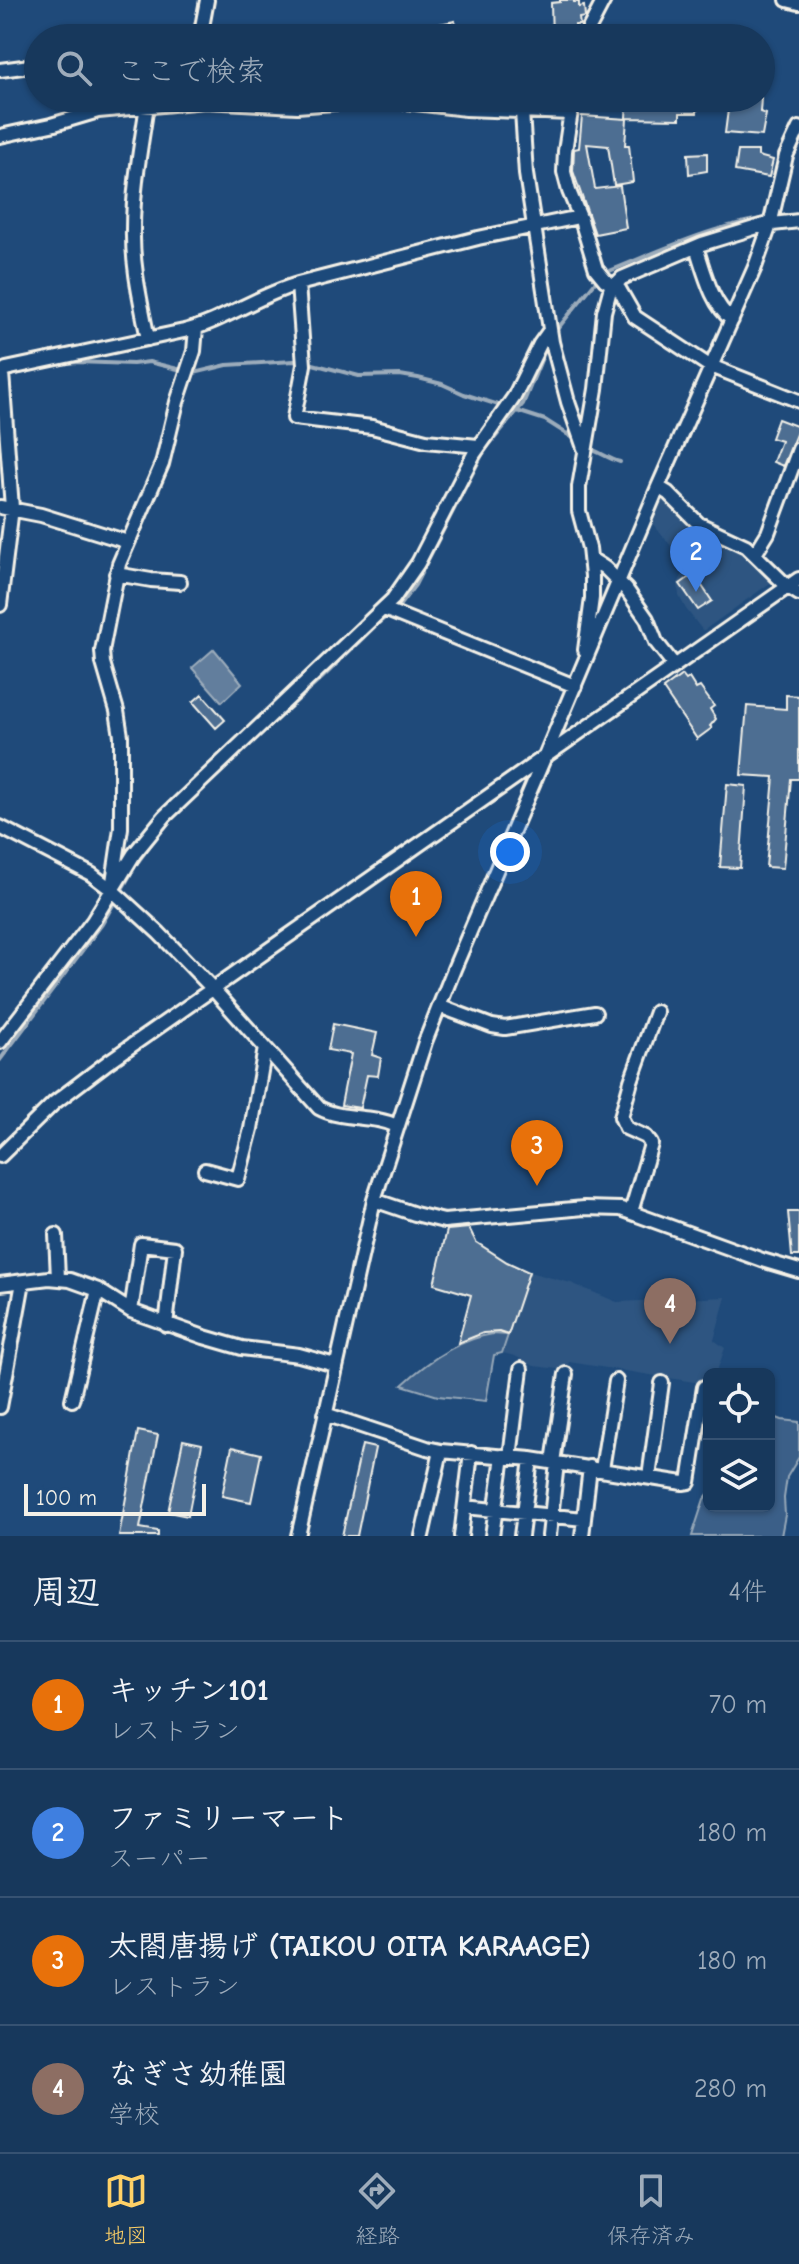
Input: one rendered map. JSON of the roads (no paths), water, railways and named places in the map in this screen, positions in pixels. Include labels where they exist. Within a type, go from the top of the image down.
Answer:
[{"type":"street","points":[[203,24],[207,0]]},
{"type":"street","points":[[591,24],[604,0]]},
{"type":"street","points":[[787,0],[799,3]]},
{"type":"street","points":[[0,70],[24,67]]},
{"type":"street","points":[[0,136],[91,112]]},
{"type":"street","points":[[146,112],[133,227],[136,277],[148,339]]},
{"type":"street","points":[[522,112],[524,158],[550,330],[560,375],[585,450]]},
{"type":"street","points":[[546,112],[571,113],[564,165],[569,191],[596,269],[619,289],[630,312],[711,366],[799,401]]},
{"type":"street","points":[[298,1536],[374,1200],[439,1006],[658,487],[755,267],[772,219],[788,149],[799,128]]},
{"type":"street","points":[[784,165],[799,167]]},
{"type":"street","points":[[0,605],[6,508],[2,373],[6,369],[196,328],[270,293],[298,284],[534,225],[579,217]]},
{"type":"street","points":[[582,668],[592,598],[591,559],[578,503],[596,389],[604,312],[613,286],[622,278],[772,219],[799,221]]},
{"type":"street","points":[[696,247],[715,296],[724,313],[732,320]]},
{"type":"street","points":[[298,284],[304,365],[294,418],[363,425],[426,441],[478,446]]},
{"type":"street","points":[[115,893],[121,828],[121,736],[102,657],[116,574],[162,464],[177,402],[194,351],[196,328]]},
{"type":"street","points":[[0,1042],[115,893],[134,854],[165,816],[384,609],[413,571],[478,446],[514,397],[550,330]]},
{"type":"street","points":[[755,554],[766,538],[799,449]]},
{"type":"street","points":[[658,487],[699,524],[741,542],[793,590]]},
{"type":"street","points":[[6,508],[73,524],[128,542]]},
{"type":"street","points":[[591,559],[619,581],[647,619],[656,642],[675,666]]},
{"type":"street","points":[[116,574],[180,582]]},
{"type":"street","points":[[0,1156],[65,1095],[545,756],[675,666],[793,590],[799,579]]},
{"type":"street","points":[[384,609],[575,686]]},
{"type":"street","points":[[0,827],[91,874],[115,893],[213,989],[319,1108],[329,1113],[379,1119],[397,1126]]},
{"type":"street","points":[[439,1006],[505,1028],[595,1013]]},
{"type":"street","points":[[631,1212],[651,1147],[646,1137],[624,1126],[621,1117],[656,1012]]},
{"type":"street","points":[[205,1170],[238,1179],[251,1129],[265,1048]]},
{"type":"street","points":[[374,1200],[444,1221],[595,1207],[631,1212],[799,1271]]},
{"type":"street","points":[[56,1235],[58,1278]]},
{"type":"street","points":[[131,1311],[141,1244],[175,1248],[166,1325]]},
{"type":"street","points":[[0,1284],[58,1278],[70,1280],[98,1290],[131,1311],[166,1325],[242,1348],[299,1355],[335,1365]]},
{"type":"street","points":[[0,1407],[23,1282]]},
{"type":"street","points":[[72,1400],[98,1290]]},
{"type":"street","points":[[492,1536],[521,1369]]},
{"type":"street","points":[[549,1536],[566,1374]]},
{"type":"street","points":[[582,1536],[616,1381]]},
{"type":"street","points":[[649,1477],[662,1383]]},
{"type":"street","points":[[325,1414],[441,1451],[555,1462],[683,1483],[689,1482],[703,1393]]},
{"type":"street","points":[[422,1536],[441,1451]]},
{"type":"street","points":[[461,1536],[471,1453]]},
{"type":"street","points":[[521,1536],[531,1459]]},
{"type":"street","points":[[465,1507],[584,1519]]},
{"type":"waterway","points":[[555,332],[596,281],[607,272],[725,227],[799,215]]},
{"type":"waterway","points":[[517,411],[523,404],[548,343]]},
{"type":"waterway","points":[[53,365],[149,362],[194,373],[227,365],[294,361],[359,376],[418,378],[505,407]]},
{"type":"waterway","points":[[6,376],[36,369]]},
{"type":"waterway","points":[[221,770],[399,606],[415,585],[484,451],[517,411],[545,420],[578,441]]},
{"type":"waterway","points":[[588,448],[620,462]]},
{"type":"waterway","points":[[0,1060],[102,924],[137,863],[159,833]]},
{"type":"place","name":"ファミリーマート","points":[[696,592]]},
{"type":"place","name":"キッチン101","points":[[416,937]]},
{"type":"place","name":"太閤唐揚げ (TAIKOU OITA KARAAGE)","points":[[537,1186]]},
{"type":"place","name":"なぎさ幼稚園","points":[[670,1344]]}]
